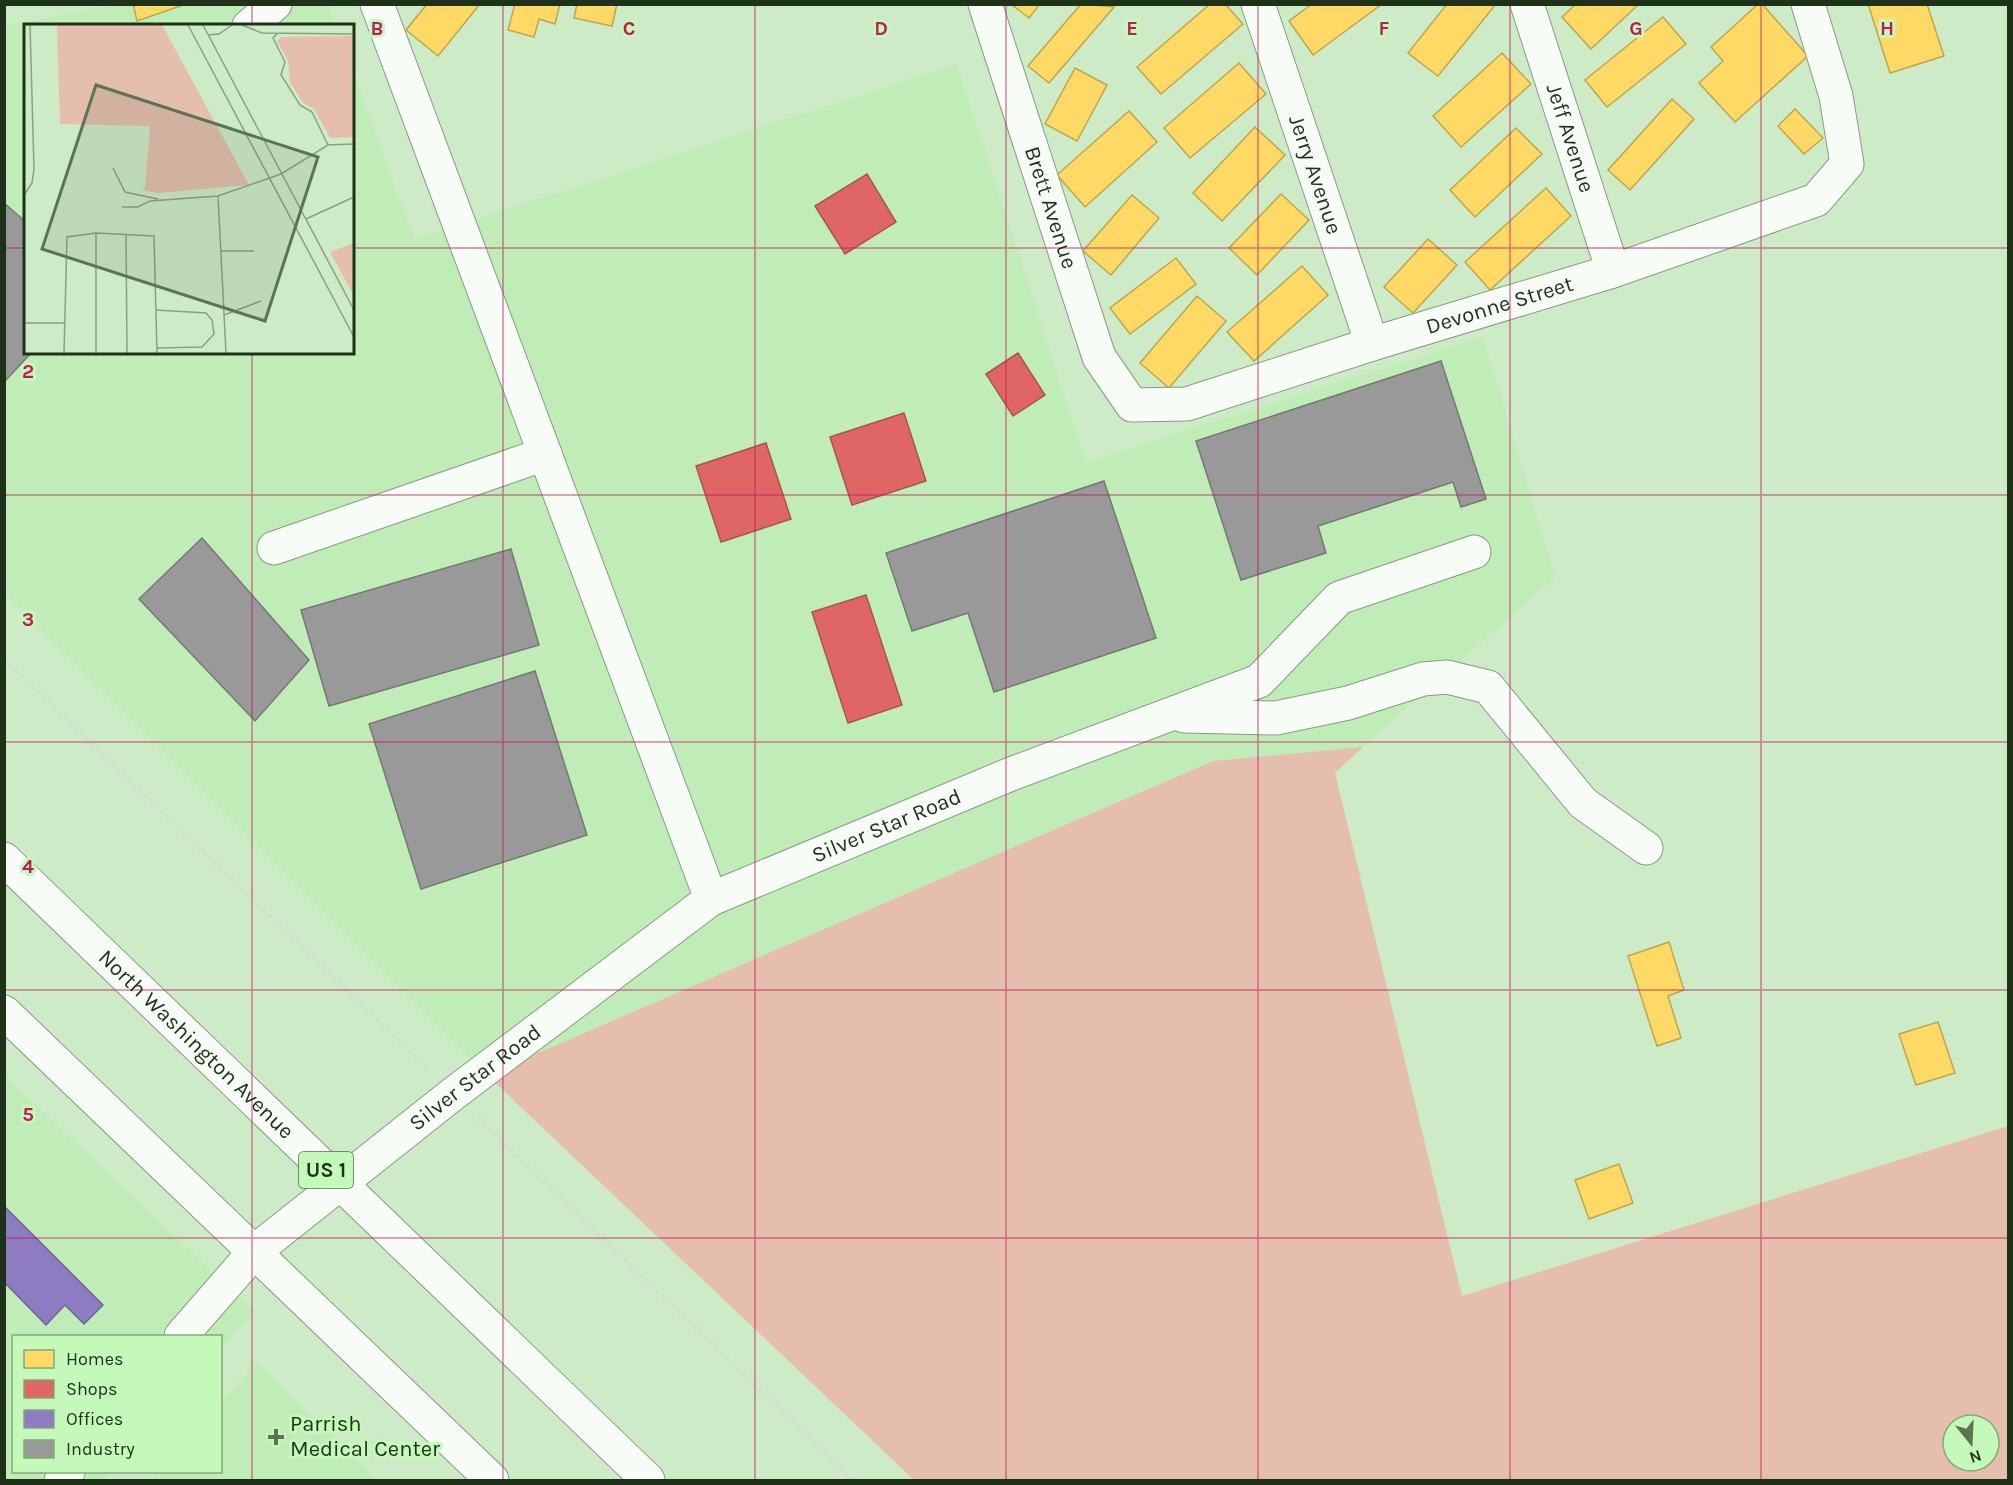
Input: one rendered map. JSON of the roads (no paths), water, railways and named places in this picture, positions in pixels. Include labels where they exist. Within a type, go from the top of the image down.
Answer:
[{"type":"street","points":[[251,24],[275,4]]},
{"type":"street","points":[[377,4],[711,899]]},
{"type":"street","name":"Brett Avenue","points":[[985,4],[1099,357],[1132,405]]},
{"type":"street","name":"Jerry Avenue","points":[[1258,4],[1372,344]]},
{"type":"street","name":"Jeff Avenue","points":[[1527,4],[1613,271]]},
{"type":"street","name":"Devonne Street","points":[[1132,405],[1187,404],[1372,344],[1613,271],[1816,200],[1847,164],[1836,96],[1808,4]]},
{"type":"street","points":[[274,548],[545,454]]},
{"type":"street","name":"Silver Star Road","points":[[182,1335],[255,1251],[339,1183],[711,899],[1011,774],[1259,681],[1340,598],[1474,552]]},
{"type":"street","points":[[1167,716],[1276,718],[1348,703],[1423,679],[1447,677],[1488,687],[1583,802],[1646,848]]},
{"type":"street","name":"North Washington Avenue","points":[[4,859],[648,1480]]},
{"type":"street","points":[[4,1012],[492,1480]]},
{"type":"place","name":"Parrish Medical Center","points":[[276,1437]]}]
